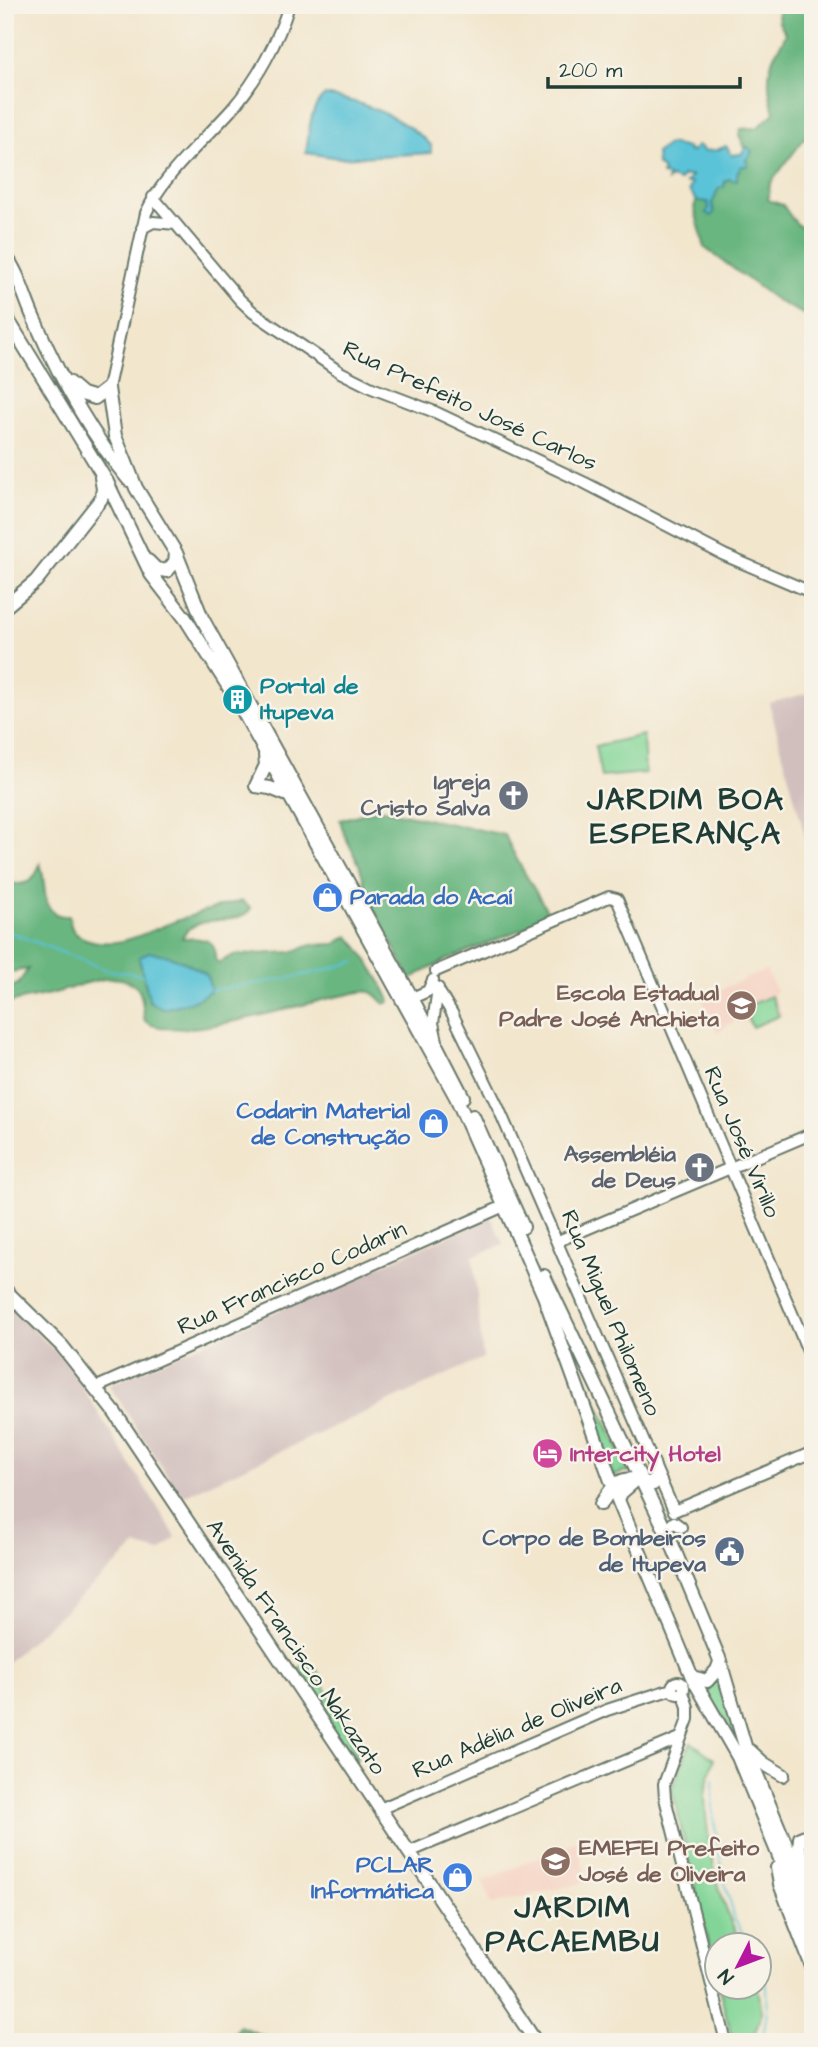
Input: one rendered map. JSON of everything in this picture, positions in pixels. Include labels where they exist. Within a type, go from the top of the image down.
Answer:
[{"type":"main road","points":[[7,260],[60,373],[95,433],[136,488],[176,553],[202,618],[439,1047],[639,1481],[671,1542],[720,1662],[745,1746],[813,1910]]},
{"type":"main road","points":[[5,315],[113,492],[151,574],[185,618],[217,668],[456,1097],[544,1296],[615,1493],[692,1676],[738,1758],[813,1938]]},
{"type":"main road","points":[[60,373],[72,387],[89,396],[99,396],[108,388]]},
{"type":"main road","points":[[108,388],[115,436],[136,488]]},
{"type":"main road","points":[[5,607],[36,581],[101,499],[103,489],[98,468]]},
{"type":"main road","points":[[101,499],[108,501],[121,514]]},
{"type":"main road","points":[[143,555],[162,572],[172,567],[176,553]]},
{"type":"main road","points":[[265,752],[266,765],[256,786],[290,796]]},
{"type":"main road","name":"Avenida Francisco Nakazato","points":[[5,1290],[62,1346],[96,1387],[536,2042]]},
{"type":"main road","points":[[601,1504],[615,1493],[621,1493],[639,1481],[653,1484],[656,1480],[653,1462]]},
{"type":"main road","points":[[692,1676],[707,1681],[720,1662]]},
{"type":"main road","points":[[745,1746],[763,1763],[783,1775]]},
{"type":"main road","points":[[810,1834],[800,1838],[799,1849],[813,1886]]},
{"type":"main road","points":[[775,1850],[780,1884],[813,1969]]},
{"type":"street","points":[[108,388],[142,228],[153,197],[247,90],[276,42],[289,5]]},
{"type":"street","name":"Rua Prefeito José Carlos","points":[[153,197],[240,300],[254,313],[340,372],[372,388],[435,412],[585,483],[724,555],[813,593]]},
{"type":"street","points":[[142,228],[153,222],[177,225]]},
{"type":"street","name":"Rua José Virillo","points":[[435,987],[436,971],[609,897],[617,899],[813,1363]]},
{"type":"street","points":[[412,998],[435,987],[433,1023],[439,1047]]},
{"type":"street","name":"Rua Miguel Philomeno","points":[[435,987],[453,1013],[498,1107],[674,1511]]},
{"type":"street","points":[[558,1241],[813,1133]]},
{"type":"street","name":"Rua Francisco Codarin","points":[[96,1387],[504,1206]]},
{"type":"street","points":[[653,1504],[674,1511],[813,1452]]},
{"type":"street","points":[[671,1542],[676,1526],[674,1511]]},
{"type":"street","name":"Rua Adélia de Oliveira","points":[[380,1809],[607,1710],[678,1690],[688,1707]]},
{"type":"street","points":[[718,1721],[694,1700],[688,1707],[686,1728],[664,1784],[726,2042]]},
{"type":"street","points":[[409,1852],[680,1738]]},
{"type":"shaded area","points":[[813,692],[813,866],[769,703]]},
{"type":"shaded area","name":"Escola Estadual Padre José Anchieta","points":[[766,970],[777,992],[773,994],[783,1015],[754,1028],[746,1022],[736,1021],[718,1034],[701,997]]},
{"type":"shaded area","points":[[491,1217],[504,1245],[473,1256],[483,1358],[181,1497],[109,1385]]},
{"type":"shaded area","points":[[5,1301],[67,1363],[176,1537],[160,1552],[137,1546],[5,1664]]},
{"type":"shaded area","name":"EMEFEI Prefeito José de Oliveira","points":[[577,1841],[587,1882],[491,1904],[483,1881]]},
{"type":"green space","points":[[777,5],[813,5],[813,127],[770,184],[768,200],[783,205],[795,222],[813,234],[813,319],[779,302],[705,248],[694,207],[698,197],[745,155],[739,135],[741,129],[757,128],[774,113],[770,72],[773,58],[786,33],[779,22]]},
{"type":"green space","points":[[643,735],[645,773],[601,777],[595,746]]},
{"type":"green space","points":[[379,809],[505,835],[551,917],[444,961],[410,979],[370,901],[359,864],[340,820]]},
{"type":"green space","points":[[40,864],[48,906],[59,915],[69,916],[73,931],[86,939],[99,942],[122,941],[210,909],[242,901],[251,908],[246,914],[197,924],[188,929],[182,938],[206,940],[213,946],[218,963],[234,955],[292,952],[311,945],[335,944],[348,936],[371,967],[390,1001],[385,1004],[367,991],[242,1020],[184,1028],[161,1027],[145,1021],[138,989],[130,982],[120,979],[98,980],[5,1004],[5,990],[18,984],[28,969],[11,972],[5,968],[5,882],[28,882],[35,876]],"holes":[[[139,958],[174,1006],[164,1009],[150,1002]]]},
{"type":"green space","points":[[771,996],[779,1016],[752,1027],[743,1008]]},
{"type":"green space","points":[[578,1364],[631,1473],[613,1476]]},
{"type":"green space","points":[[310,1663],[318,1672],[358,1756],[349,1761],[294,1671]]},
{"type":"green space","points":[[720,1677],[740,1748],[702,1688],[710,1686]]},
{"type":"green space","points":[[691,1742],[714,1759],[705,1792],[708,1834],[721,1894],[736,1932],[705,1932],[672,1789]]},
{"type":"green space","points":[[723,2002],[760,2002],[762,2012],[754,2042],[733,2042]]},
{"type":"green space","points":[[239,2026],[264,2036],[261,2042],[227,2042]]},
{"type":"water","points":[[325,95],[354,102],[395,119],[431,145],[431,153],[339,158],[306,153],[313,114]]},
{"type":"water","points":[[669,144],[688,148],[691,152],[697,146],[703,151],[726,146],[732,155],[741,154],[747,146],[752,152],[746,160],[748,166],[742,166],[737,173],[737,181],[729,179],[725,181],[724,187],[719,188],[712,203],[714,213],[711,216],[706,213],[709,209],[708,202],[697,201],[689,190],[692,183],[686,183],[691,176],[682,176],[680,181],[670,178],[667,181],[667,176],[662,175],[663,170],[657,165],[656,153]]},
{"type":"water","points":[[148,952],[172,957],[207,975],[211,990],[196,1000],[164,1009],[150,1002],[139,958]]},
{"type":"waterway","points":[[5,930],[107,970],[143,975]]},
{"type":"waterway","points":[[211,990],[302,975],[356,961]]},
{"type":"waterway","points":[[713,1779],[713,1815],[724,1879],[735,1920],[742,1932]]},
{"type":"waterway","points":[[762,2042],[767,2002]]},
{"type":"place","name":"Portal de Itupeva","points":[[237,699]]},
{"type":"place","name":"Igreja Cristo Salva","points":[[513,795]]},
{"type":"place","name":"Parada do Acaí","points":[[327,897]]},
{"type":"place","name":"Escola Estadual Padre José Anchieta","points":[[742,1006]]},
{"type":"place","name":"Codarin Material de Construção","points":[[433,1124]]},
{"type":"place","name":"Assembléia de Deus","points":[[699,1167]]},
{"type":"place","name":"Intercity Hotel","points":[[547,1454]]},
{"type":"place","name":"Corpo de Bombeiros de Itupeva","points":[[729,1551]]},
{"type":"place","name":"EMEFEI Prefeito José de Oliveira","points":[[556,1861]]},
{"type":"place","name":"PCLAR Informática","points":[[457,1878]]},
{"type":"district","name":"JARDIM BOA ESPERANÇA","points":[[686,817]]},
{"type":"district","name":"JARDIM PACAEMBU","points":[[573,1925]]}]
